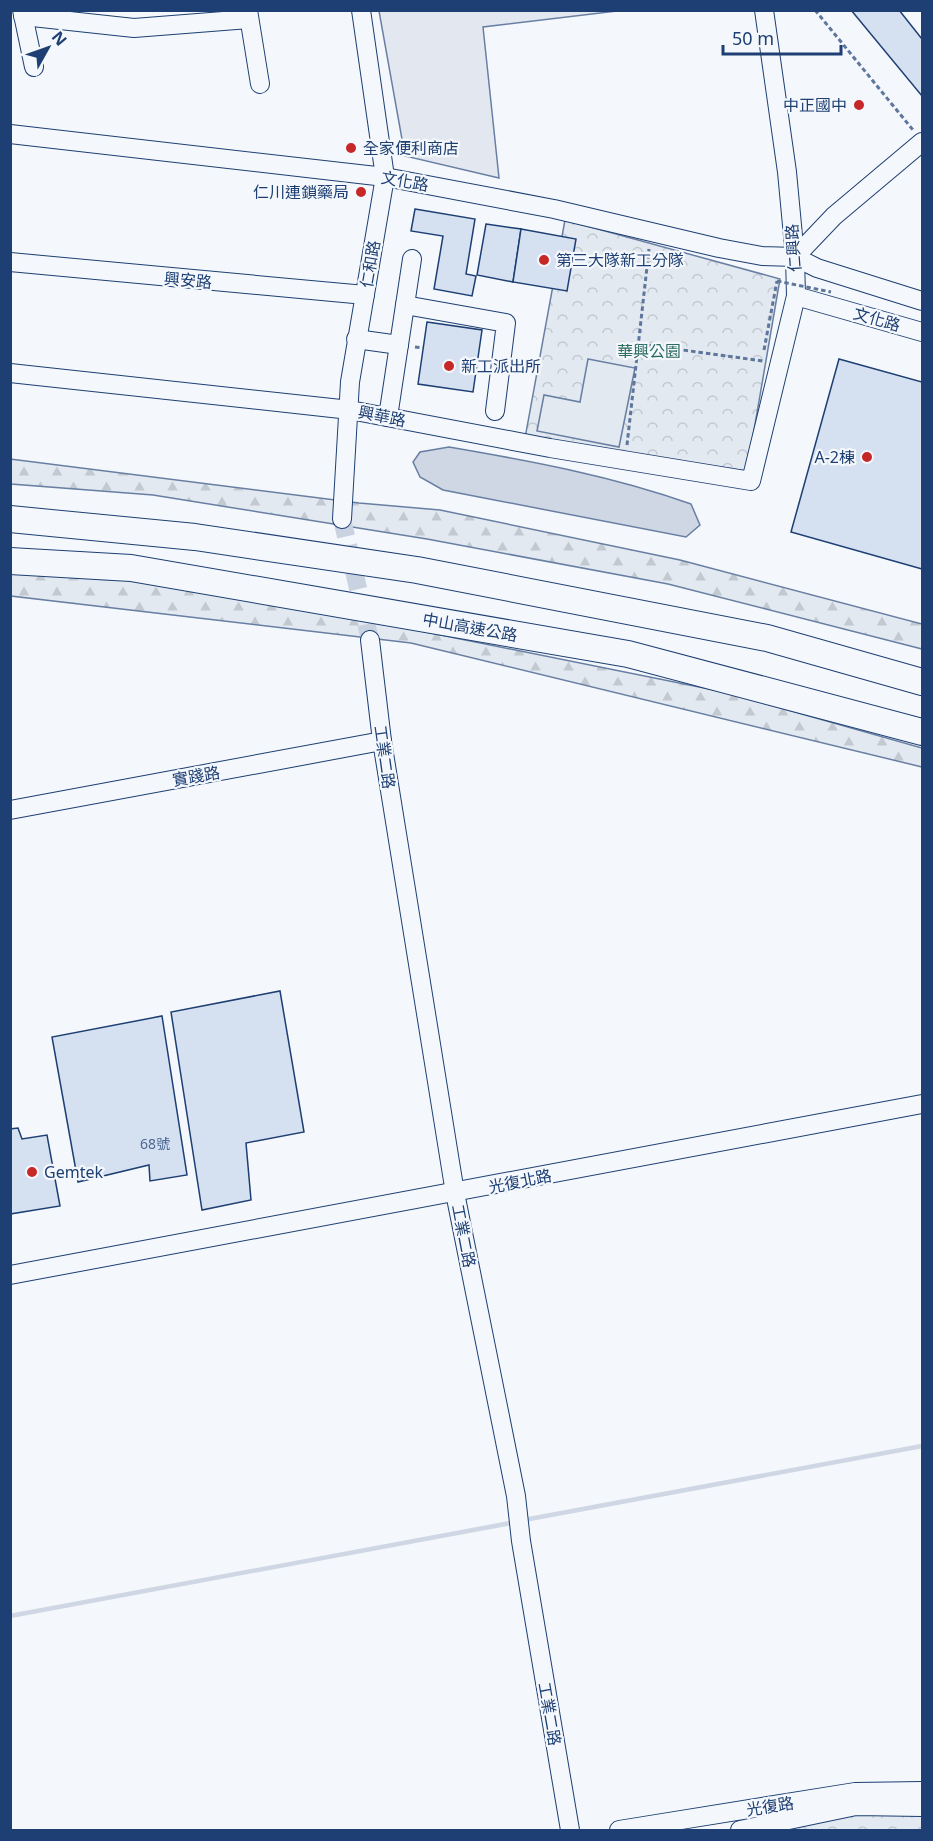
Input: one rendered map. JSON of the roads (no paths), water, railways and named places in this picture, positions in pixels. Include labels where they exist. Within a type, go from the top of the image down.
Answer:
[{"type":"highway","points":[[10,519],[195,537],[417,570],[767,638],[922,682]]},
{"type":"highway","name":"中山高速公路","points":[[10,561],[131,568],[628,654],[922,732]]},
{"type":"street","name":"仁和路","points":[[342,519],[356,339],[385,177],[361,10]]},
{"type":"street","name":"仁興路","points":[[751,481],[796,296],[795,257],[764,10]]},
{"type":"street","points":[[34,67],[22,13],[133,19],[248,15],[260,84]]},
{"type":"street","name":"文化路","points":[[10,134],[385,177],[571,213],[719,248],[762,256],[795,257]]},
{"type":"street","points":[[919,138],[834,216],[795,257],[817,268],[922,301]]},
{"type":"street","points":[[388,417],[412,259]]},
{"type":"street","name":"興安路","points":[[10,262],[365,295]]},
{"type":"street","name":"文化路","points":[[796,296],[922,332]]},
{"type":"street","points":[[405,305],[506,323],[495,411]]},
{"type":"street","points":[[356,339],[399,345]]},
{"type":"street","name":"興華路","points":[[10,373],[350,410],[550,448],[751,481]]},
{"type":"street","name":"工業二路","points":[[370,640],[382,741],[455,1193],[516,1496],[521,1541],[570,1830]]},
{"type":"street","name":"實踐路","points":[[10,810],[382,741]]},
{"type":"street","name":"光復北路","points":[[10,1275],[922,1104]]},
{"type":"street","name":"光復路","points":[[619,1830],[855,1792],[922,1791]]},
{"type":"street","name":"光復路","points":[[740,1830],[856,1806],[922,1807]]},
{"type":"waterway","points":[[524,1520],[922,1446]]},
{"type":"waterway","points":[[10,1616],[516,1522]]},
{"type":"tunnel","points":[[342,519],[370,640]]},
{"type":"place","name":"中正國中","points":[[859,105]]},
{"type":"place","name":"全家便利商店","points":[[351,148]]},
{"type":"place","name":"仁川連鎖藥局","points":[[361,192]]},
{"type":"place","name":"第三大隊新工分隊","points":[[544,260]]},
{"type":"place","name":"新工派出所","points":[[449,366]]},
{"type":"place","name":"A-2棟","points":[[867,457]]},
{"type":"place","name":"Gemtek","points":[[32,1172]]},
{"type":"park label","name":"華興公園","points":[[649,351]]}]
